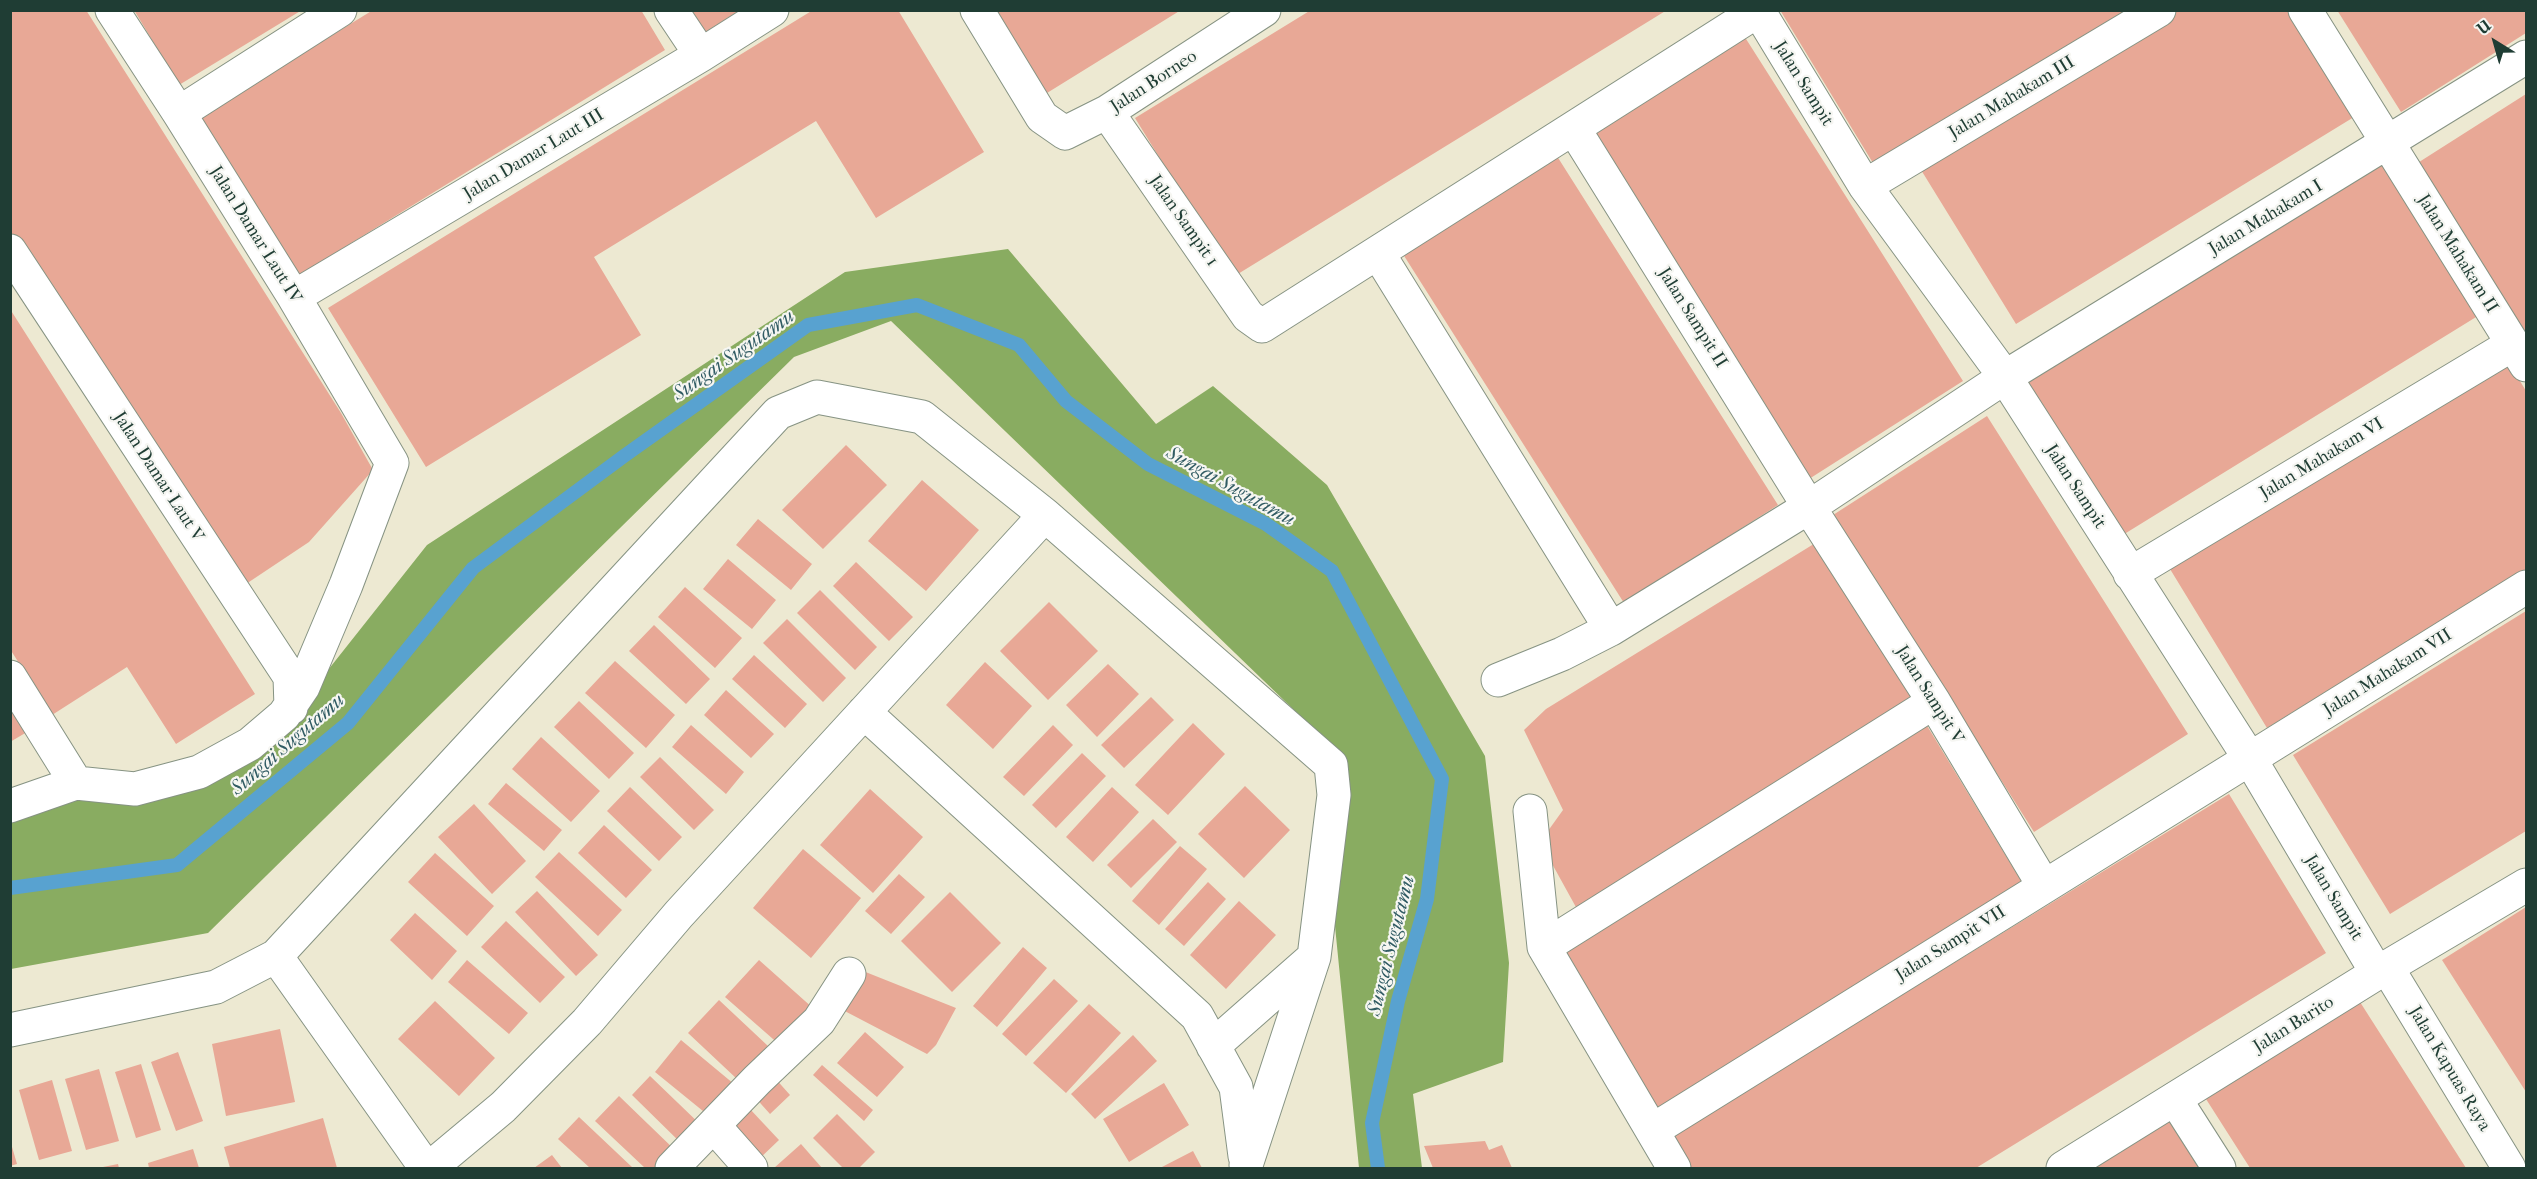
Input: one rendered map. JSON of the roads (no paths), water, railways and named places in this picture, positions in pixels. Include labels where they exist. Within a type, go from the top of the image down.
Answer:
[{"type":"street","name":"Jalan Damar Laut IV","points":[[112,10],[294,297],[392,463],[346,585],[303,687],[291,708]]},
{"type":"street","points":[[179,113],[340,10]]},
{"type":"street","points":[[671,10],[701,55]]},
{"type":"street","name":"Jalan Damar Laut III","points":[[294,297],[701,55],[772,10]]},
{"type":"street","name":"Jalan Borneo","points":[[977,10],[1042,117],[1065,133],[1107,112],[1264,10]]},
{"type":"street","name":"Jalan Mahakam III","points":[[1865,186],[2159,10]]},
{"type":"street","name":"Jalan Mahakam II","points":[[2306,10],[2520,355]]},
{"type":"street","points":[[1611,629],[1378,253],[1758,11]]},
{"type":"street","name":"Jalan Sampit","points":[[1758,11],[1865,186],[2005,377],[2250,759],[2382,971]]},
{"type":"street","name":"Jalan Mahakam I","points":[[1498,680],[1562,654],[1611,629],[1809,507],[2005,377],[2526,57]]},
{"type":"street","name":"Jalan Sampit 1","points":[[1107,112],[1248,316],[1262,326],[1378,253]]},
{"type":"street","name":"Jalan Sampit II","points":[[1574,129],[1809,507]]},
{"type":"street","name":"Jalan Damar Laut V","points":[[10,251],[290,677],[291,708]]},
{"type":"street","name":"Jalan Mahakam VI","points":[[2130,574],[2520,355]]},
{"type":"street","points":[[10,1030],[216,987],[276,956],[778,413],[817,398],[922,417],[1045,515],[1331,765],[1334,795],[1314,957],[1247,1167]]},
{"type":"street","name":"Jalan Sampit V","points":[[1809,507],[1934,702],[2044,886]]},
{"type":"street","points":[[276,956],[428,1168],[503,1107],[587,1022],[679,914],[1045,515]]},
{"type":"street","name":"Jalan Mahakam VII","points":[[2250,759],[2526,587]]},
{"type":"street","points":[[10,677],[76,783]]},
{"type":"street","points":[[1544,947],[1934,702]]},
{"type":"street","points":[[10,806],[76,783],[135,789],[199,772],[250,744],[291,708]]},
{"type":"street","points":[[864,712],[1197,1016],[1236,1087],[1247,1167]]},
{"type":"street","name":"Jalan Sampit VII","points":[[1653,1130],[2250,759]]},
{"type":"street","points":[[1530,812],[1544,947],[1674,1168]]},
{"type":"street","name":"Jalan Barito","points":[[2063,1168],[2526,885]]},
{"type":"street","points":[[1214,1046],[1314,957]]},
{"type":"street","name":"Jalan Kapuas Raya","points":[[2382,971],[2509,1168]]},
{"type":"street","points":[[672,1168],[757,1080],[819,1022],[849,974]]},
{"type":"street","points":[[2175,1099],[2219,1168]]},
{"type":"street","points":[[714,1125],[751,1168]]},
{"type":"waterway","name":"Sungai Sugutamu","points":[[10,888],[177,865],[348,723],[473,568],[624,456],[808,325],[917,305],[1019,345],[1066,401],[1148,464],[1266,524],[1332,571],[1442,779],[1427,899],[1398,1001],[1372,1123],[1378,1168]]}]
